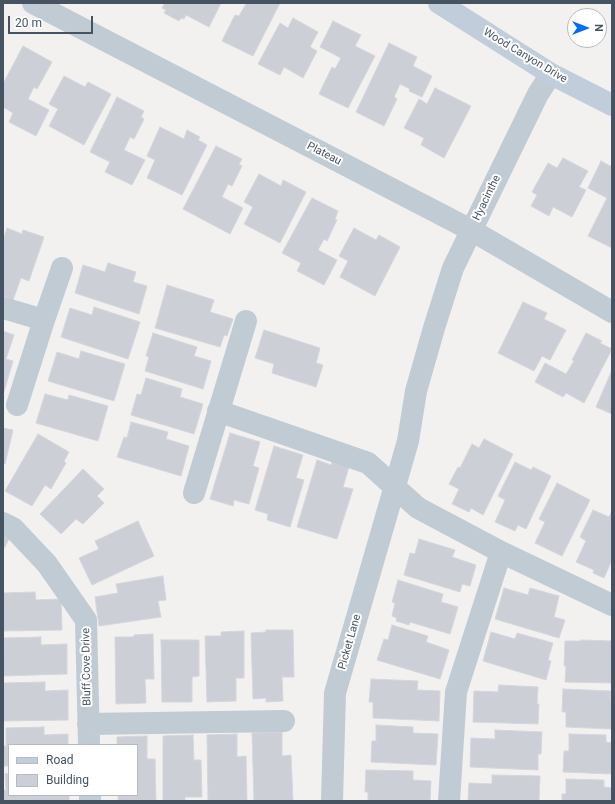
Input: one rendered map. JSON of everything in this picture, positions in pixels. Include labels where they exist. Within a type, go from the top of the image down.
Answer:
[{"type":"street","name":"Plateau","points":[[33,3],[472,230],[612,312]]},
{"type":"street","name":"Wood Canyon Drive","points":[[439,3],[551,74],[612,105]]},
{"type":"street","name":"Hyacinthe","points":[[434,328],[453,268],[538,94],[551,74]]},
{"type":"street","points":[[17,405],[62,268]]},
{"type":"street","points":[[3,308],[44,320]]},
{"type":"street","points":[[194,493],[246,320]]},
{"type":"street","name":"Picket Lane","points":[[332,801],[335,693],[408,441],[416,391],[434,328]]},
{"type":"street","points":[[218,411],[368,463],[418,508],[501,552],[612,605]]},
{"type":"street","name":"Bluff Cove Drive","points":[[3,523],[14,528],[47,564],[86,620],[89,744]]},
{"type":"street","points":[[449,801],[456,692],[501,552]]},
{"type":"street","points":[[88,724],[284,721]]},
{"type":"building","points":[[165,3],[221,3],[209,27],[186,15],[184,19],[181,18],[179,21],[164,13],[166,10],[162,8]]},
{"type":"building","points":[[244,3],[280,3],[253,56],[222,41],[235,15],[239,16],[246,4]]},
{"type":"building","points":[[293,18],[318,32],[310,47],[317,51],[303,78],[284,67],[280,75],[258,64],[280,23],[288,28]]},
{"type":"building","points":[[333,21],[361,35],[355,46],[375,56],[348,108],[319,94],[332,67],[335,69],[341,58],[320,47]]},
{"type":"building","points":[[389,43],[417,57],[413,66],[432,76],[422,97],[409,91],[410,89],[400,84],[394,97],[397,99],[384,126],[356,112]]},
{"type":"building","points":[[23,46],[52,62],[37,89],[34,87],[28,99],[49,110],[36,136],[9,122],[13,113],[3,107],[3,84]]},
{"type":"building","points":[[64,76],[85,87],[88,82],[111,94],[84,145],[49,126],[58,109],[49,104]]},
{"type":"building","points":[[435,88],[471,106],[444,158],[421,145],[424,138],[404,128],[419,99],[427,104]]},
{"type":"building","points":[[117,97],[144,111],[141,117],[144,119],[134,139],[130,137],[124,150],[145,160],[132,185],[105,172],[110,162],[90,152]]},
{"type":"building","points":[[160,127],[184,139],[187,130],[200,137],[198,140],[207,145],[182,195],[147,178],[155,160],[147,156]]},
{"type":"building","points":[[216,146],[242,159],[239,164],[242,166],[232,186],[228,184],[222,197],[243,208],[230,234],[183,209]]},
{"type":"building","points":[[563,158],[588,171],[579,187],[586,190],[572,217],[553,207],[549,216],[531,206],[537,195],[532,192],[548,163],[557,168]]},
{"type":"building","points":[[601,161],[612,167],[612,248],[588,236],[607,198],[588,188]]},
{"type":"building","points":[[259,174],[281,186],[283,180],[306,192],[280,243],[244,224],[253,207],[244,202]]},
{"type":"building","points":[[312,198],[338,211],[335,219],[337,220],[327,241],[324,239],[318,250],[337,260],[324,285],[297,271],[301,263],[282,253]]},
{"type":"building","points":[[7,228],[22,234],[23,230],[44,237],[29,281],[21,278],[13,300],[3,296],[3,240]]},
{"type":"building","points":[[354,228],[376,240],[379,235],[400,247],[375,296],[340,277],[348,261],[339,256]]},
{"type":"building","points":[[108,263],[136,272],[133,282],[147,286],[139,314],[75,293],[83,265],[105,272]]},
{"type":"building","points":[[167,285],[214,300],[210,312],[233,319],[227,336],[224,335],[220,347],[155,328]]},
{"type":"building","points":[[523,302],[547,313],[544,319],[566,330],[550,360],[542,356],[534,371],[498,353]]},
{"type":"building","points":[[94,307],[140,322],[128,359],[61,337],[70,308],[92,315]]},
{"type":"building","points":[[264,330],[320,348],[316,363],[323,365],[316,387],[272,373],[274,364],[255,358]]},
{"type":"building","points":[[3,331],[14,335],[6,359],[13,361],[3,395]]},
{"type":"building","points":[[153,333],[197,347],[194,356],[211,361],[203,389],[145,371],[149,357],[146,356]]},
{"type":"building","points":[[586,333],[602,341],[600,343],[612,349],[584,403],[566,393],[563,397],[535,382],[545,363],[566,374],[574,361],[572,360]]},
{"type":"building","points":[[81,351],[125,364],[114,401],[48,381],[57,352],[79,359]]},
{"type":"building","points":[[612,370],[612,414],[596,407]]},
{"type":"building","points":[[146,378],[182,389],[180,397],[203,404],[194,434],[131,415],[137,394],[141,395]]},
{"type":"building","points":[[45,394],[68,400],[69,395],[108,406],[98,441],[36,423]]},
{"type":"building","points":[[131,422],[168,432],[166,439],[189,446],[181,476],[117,457],[124,437],[127,438]]},
{"type":"building","points":[[3,428],[13,430],[5,464],[3,463]]},
{"type":"building","points":[[230,433],[260,442],[253,466],[259,468],[249,504],[234,500],[233,506],[210,499]]},
{"type":"building","points":[[38,434],[69,452],[64,461],[66,463],[51,489],[45,485],[32,506],[5,491]]},
{"type":"building","points":[[484,439],[513,454],[483,515],[471,508],[469,512],[452,504],[459,489],[449,484],[458,467],[460,468],[472,444],[479,448]]},
{"type":"building","points":[[274,446],[303,455],[296,478],[304,480],[290,527],[267,520],[268,514],[255,510]]},
{"type":"building","points":[[317,460],[331,465],[332,462],[349,467],[343,487],[353,489],[337,539],[297,527]]},
{"type":"building","points":[[515,462],[531,470],[533,467],[551,476],[526,529],[518,525],[515,531],[495,522],[505,500],[498,496]]},
{"type":"building","points":[[83,469],[104,489],[97,496],[104,503],[83,524],[76,519],[61,534],[40,514]]},
{"type":"building","points":[[557,483],[590,500],[562,556],[535,543],[545,522],[539,519]]},
{"type":"building","points":[[593,510],[609,517],[612,511],[612,560],[604,578],[593,573],[594,570],[576,562],[586,541],[580,537]]},
{"type":"building","points":[[138,521],[154,556],[92,585],[79,558],[99,549],[95,541]]},
{"type":"building","points":[[3,530],[12,534],[3,550]]},
{"type":"building","points":[[419,539],[455,550],[452,557],[476,565],[470,586],[462,584],[460,592],[404,575],[410,553],[415,554]]},
{"type":"building","points":[[163,576],[166,600],[158,601],[161,617],[99,626],[95,597],[118,593],[116,584]]},
{"type":"building","points":[[398,580],[443,594],[441,602],[458,607],[450,634],[410,622],[409,625],[396,621],[397,618],[392,616],[395,603],[392,602]]},
{"type":"building","points":[[504,588],[528,595],[530,588],[559,596],[554,617],[565,620],[559,638],[495,619]]},
{"type":"building","points":[[35,592],[36,600],[61,599],[62,630],[3,631],[3,593]]},
{"type":"building","points":[[392,625],[428,636],[426,642],[449,650],[440,679],[377,660],[384,639],[388,640]]},
{"type":"building","points":[[266,630],[293,630],[294,677],[282,677],[283,701],[266,702],[266,698],[253,699],[251,633],[266,632]]},
{"type":"building","points":[[244,631],[244,678],[236,678],[236,701],[207,702],[205,636],[221,636],[221,632]]},
{"type":"building","points":[[491,632],[515,639],[517,633],[553,643],[548,660],[551,661],[546,680],[483,661]]},
{"type":"building","points":[[153,634],[154,679],[145,679],[146,703],[116,704],[115,637],[134,637],[134,635]]},
{"type":"building","points":[[41,637],[41,645],[67,644],[67,674],[3,676],[4,638]]},
{"type":"building","points":[[161,640],[199,640],[199,676],[192,677],[192,702],[162,702]]},
{"type":"building","points":[[565,641],[612,641],[612,683],[565,682]]},
{"type":"building","points":[[371,679],[418,681],[417,690],[440,691],[439,721],[373,718],[373,702],[369,702]]},
{"type":"building","points":[[45,682],[45,691],[68,690],[68,720],[3,721],[3,683]]},
{"type":"building","points":[[499,685],[538,687],[538,724],[473,722],[474,691],[498,692]]},
{"type":"building","points":[[563,689],[611,691],[610,699],[612,699],[612,729],[566,727],[566,712],[562,712]]},
{"type":"building","points":[[376,725],[413,727],[413,733],[438,734],[436,765],[371,762],[372,741],[376,741]]},
{"type":"building","points":[[44,727],[44,735],[68,734],[68,744],[8,744],[8,766],[3,766],[3,746],[6,746],[6,728]]},
{"type":"building","points":[[495,730],[542,732],[541,754],[538,754],[538,770],[470,767],[471,738],[495,739]]},
{"type":"building","points":[[282,732],[282,756],[291,755],[293,801],[254,801],[252,733]]},
{"type":"building","points":[[237,734],[237,757],[246,756],[247,801],[208,801],[207,735]]},
{"type":"building","points":[[569,734],[606,735],[606,742],[612,743],[612,774],[563,772],[564,751],[569,751]]},
{"type":"building","points":[[193,735],[194,760],[201,760],[202,797],[185,797],[185,801],[163,801],[163,736]]},
{"type":"building","points":[[147,736],[147,759],[155,759],[156,801],[118,801],[118,796],[138,796],[138,744],[117,744],[117,737]]},
{"type":"building","points":[[366,770],[413,771],[413,780],[431,781],[430,801],[368,801],[368,792],[365,792]]},
{"type":"building","points":[[8,773],[8,796],[69,796],[69,801],[3,801],[3,790],[6,790],[5,774]]},
{"type":"building","points":[[492,775],[540,776],[539,801],[468,801],[469,783],[492,784]]},
{"type":"building","points":[[566,779],[604,780],[604,787],[612,788],[612,801],[562,801],[562,794],[566,794]]}]
